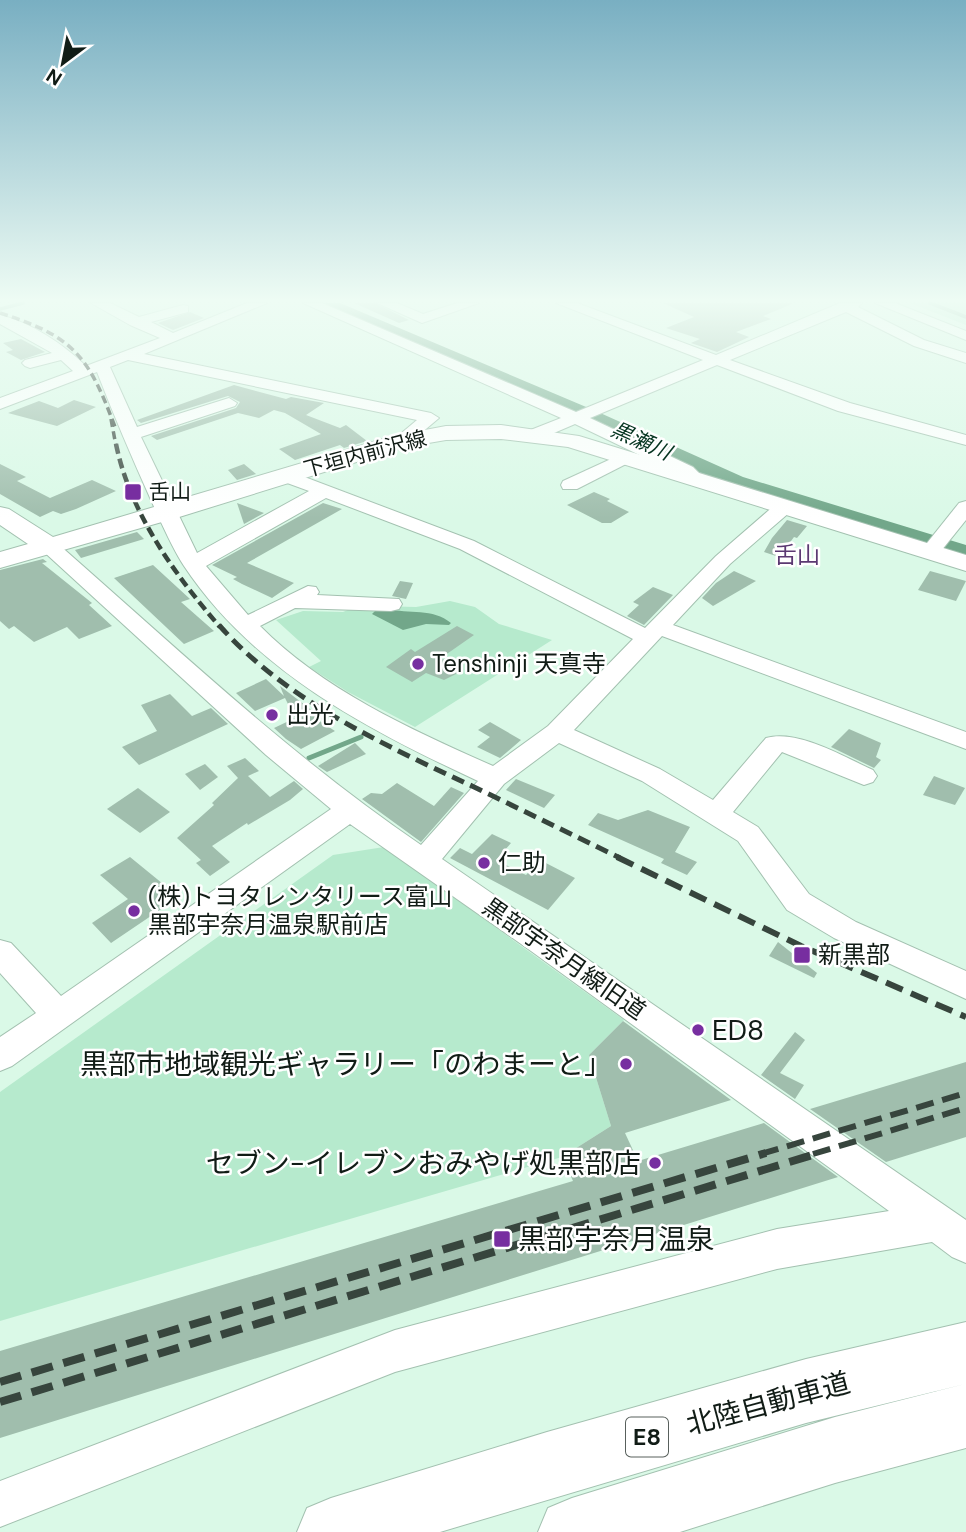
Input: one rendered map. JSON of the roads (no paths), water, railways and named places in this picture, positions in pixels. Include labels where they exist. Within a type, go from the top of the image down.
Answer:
[{"type":"highway","name":"北陸自動車道","points":[[331,1532],[547,1465],[806,1391],[966,1353]]},
{"type":"highway","points":[[572,1532],[835,1450],[966,1416]]},
{"type":"main road","name":"下垣内前沢線","points":[[0,560],[167,513],[401,441],[446,433],[501,432],[571,442],[783,508],[936,545],[966,564]]},
{"type":"main road","points":[[0,514],[50,547]]},
{"type":"street","points":[[214,374],[431,418],[401,441]]},
{"type":"street","points":[[493,374],[587,411],[687,471],[697,480]]},
{"type":"street","points":[[534,435],[677,374]]},
{"type":"street","points":[[757,374],[844,407],[966,440]]},
{"type":"street","points":[[0,404],[111,375],[131,435],[167,513],[193,564],[227,609],[289,665],[345,703],[418,744],[495,778]]},
{"type":"street","points":[[573,398],[587,411]]},
{"type":"street","points":[[131,435],[229,403]]},
{"type":"street","points":[[570,485],[624,458]]},
{"type":"street","points":[[286,476],[467,545],[653,632],[966,741]]},
{"type":"street","points":[[193,564],[324,491]]},
{"type":"street","points":[[936,545],[966,507]]},
{"type":"street","points":[[424,861],[495,778],[557,732],[723,560],[783,508]]},
{"type":"street","name":"黒部宇奈月線旧道","points":[[50,547],[186,666],[275,749],[350,810],[952,1233]]},
{"type":"street","points":[[245,625],[316,587]]},
{"type":"street","points":[[292,601],[381,598]]},
{"type":"street","points":[[557,732],[651,775],[748,834],[798,902],[845,930],[966,986]]},
{"type":"street","points":[[717,813],[775,744],[788,744],[864,776]]},
{"type":"street","points":[[0,1056],[350,810]]},
{"type":"street","points":[[0,952],[58,1014]]},
{"type":"street","points":[[0,1504],[395,1350],[777,1249],[952,1233]]},
{"type":"waterway","name":"黒瀬川","points":[[493,374],[735,482],[966,553]]},
{"type":"waterway","points":[[309,758],[361,737]]},
{"type":"railway","points":[[91,374],[115,427]]},
{"type":"railway","points":[[111,419],[116,446]]},
{"type":"railway","points":[[116,444],[132,494],[156,542],[220,627]]},
{"type":"railway","points":[[219,625],[245,652],[274,676],[337,718],[404,754],[620,858]]},
{"type":"railway","points":[[617,857],[801,946],[966,1017]]},
{"type":"railway","points":[[761,1154],[966,1093]]},
{"type":"railway","points":[[813,1154],[966,1108]]},
{"type":"railway","points":[[0,1382],[766,1153]]},
{"type":"railway","points":[[0,1402],[819,1153]]},
{"type":"place","name":"舌山","points":[[133,492]]},
{"type":"place","name":"Tenshinji 天真寺","points":[[418,664]]},
{"type":"place","name":"出光","points":[[272,715]]},
{"type":"place","name":"仁助","points":[[484,863]]},
{"type":"place","name":"(株)トヨタレンタリース富山 黒部宇奈月温泉駅前店","points":[[134,911]]},
{"type":"place","name":"新黒部","points":[[802,955]]},
{"type":"place","name":"ED8","points":[[698,1030]]},
{"type":"place","name":"黒部市地域観光ギャラリー「のわまーと」","points":[[626,1064]]},
{"type":"place","name":"セブン-イレブンおみやげ処黒部店","points":[[655,1163]]},
{"type":"place","name":"黒部宇奈月温泉","points":[[502,1239]]},
{"type":"district","name":"舌山","points":[[797,555]]}]
